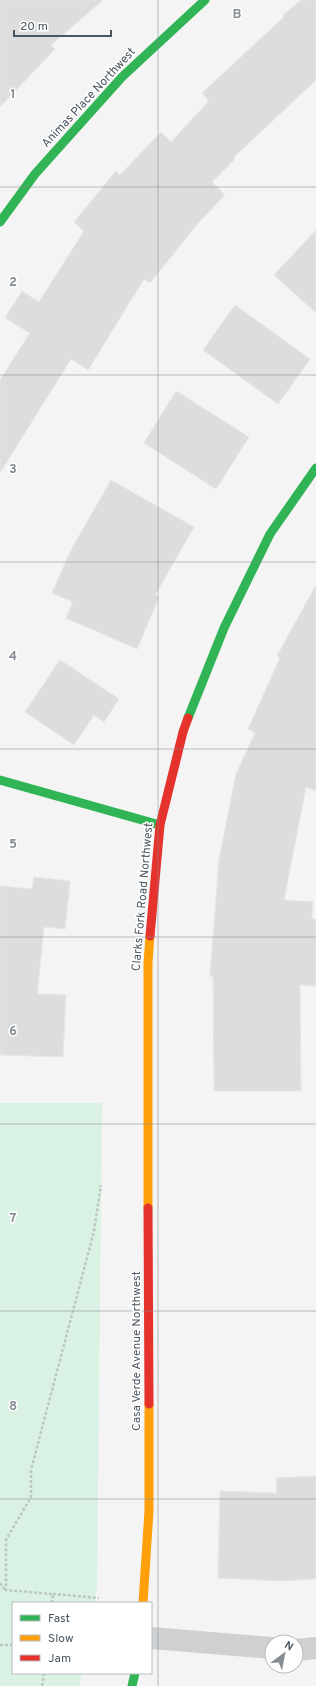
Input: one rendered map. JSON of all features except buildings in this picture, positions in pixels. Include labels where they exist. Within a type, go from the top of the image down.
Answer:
[{"type":"street","name":"Animas Place Northwest","points":[[0,222],[35,174],[122,77],[205,0]]},
{"type":"street","name":"Clarks Fork Road Northwest","points":[[148,1100],[148,962],[160,824],[182,732],[224,628],[270,534],[316,468]]},
{"type":"street","points":[[0,780],[160,824]]},
{"type":"street","name":"Casa Verde Avenue Northwest","points":[[143,1602],[149,1511],[148,1100]]},
{"type":"street","points":[[152,1638],[264,1647]]},
{"type":"street","points":[[304,1649],[316,1648]]},
{"type":"street","points":[[132,1686],[134,1674]]},
{"type":"path","points":[[6,1590],[6,1540],[31,1497],[31,1470],[94,1231],[101,1185]]},
{"type":"path","points":[[0,1583],[6,1590],[98,1598]]},
{"type":"path","points":[[52,1602],[53,1594]]},
{"type":"path","points":[[0,1645],[12,1645]]},
{"type":"path","points":[[42,1686],[44,1674]]},
{"type":"green space","points":[[0,1103],[102,1103],[97,1587],[94,1602],[12,1602],[12,1674],[82,1674],[80,1686],[0,1686]]},
{"type":"traffic: fast","points":[[0,222],[35,174],[122,77],[205,0]]},
{"type":"traffic: fast","points":[[188,718],[224,628],[270,534],[316,468]]},
{"type":"traffic: fast","points":[[0,780],[160,825]]},
{"type":"traffic: fast","points":[[132,1686],[135,1674]]},
{"type":"traffic: slow","points":[[148,1208],[148,963],[150,936]]},
{"type":"traffic: slow","points":[[143,1602],[149,1511],[149,1404]]},
{"type":"traffic: jam","points":[[150,936],[160,825],[183,732],[188,718]]},
{"type":"traffic: jam","points":[[148,1208],[149,1404]]}]
